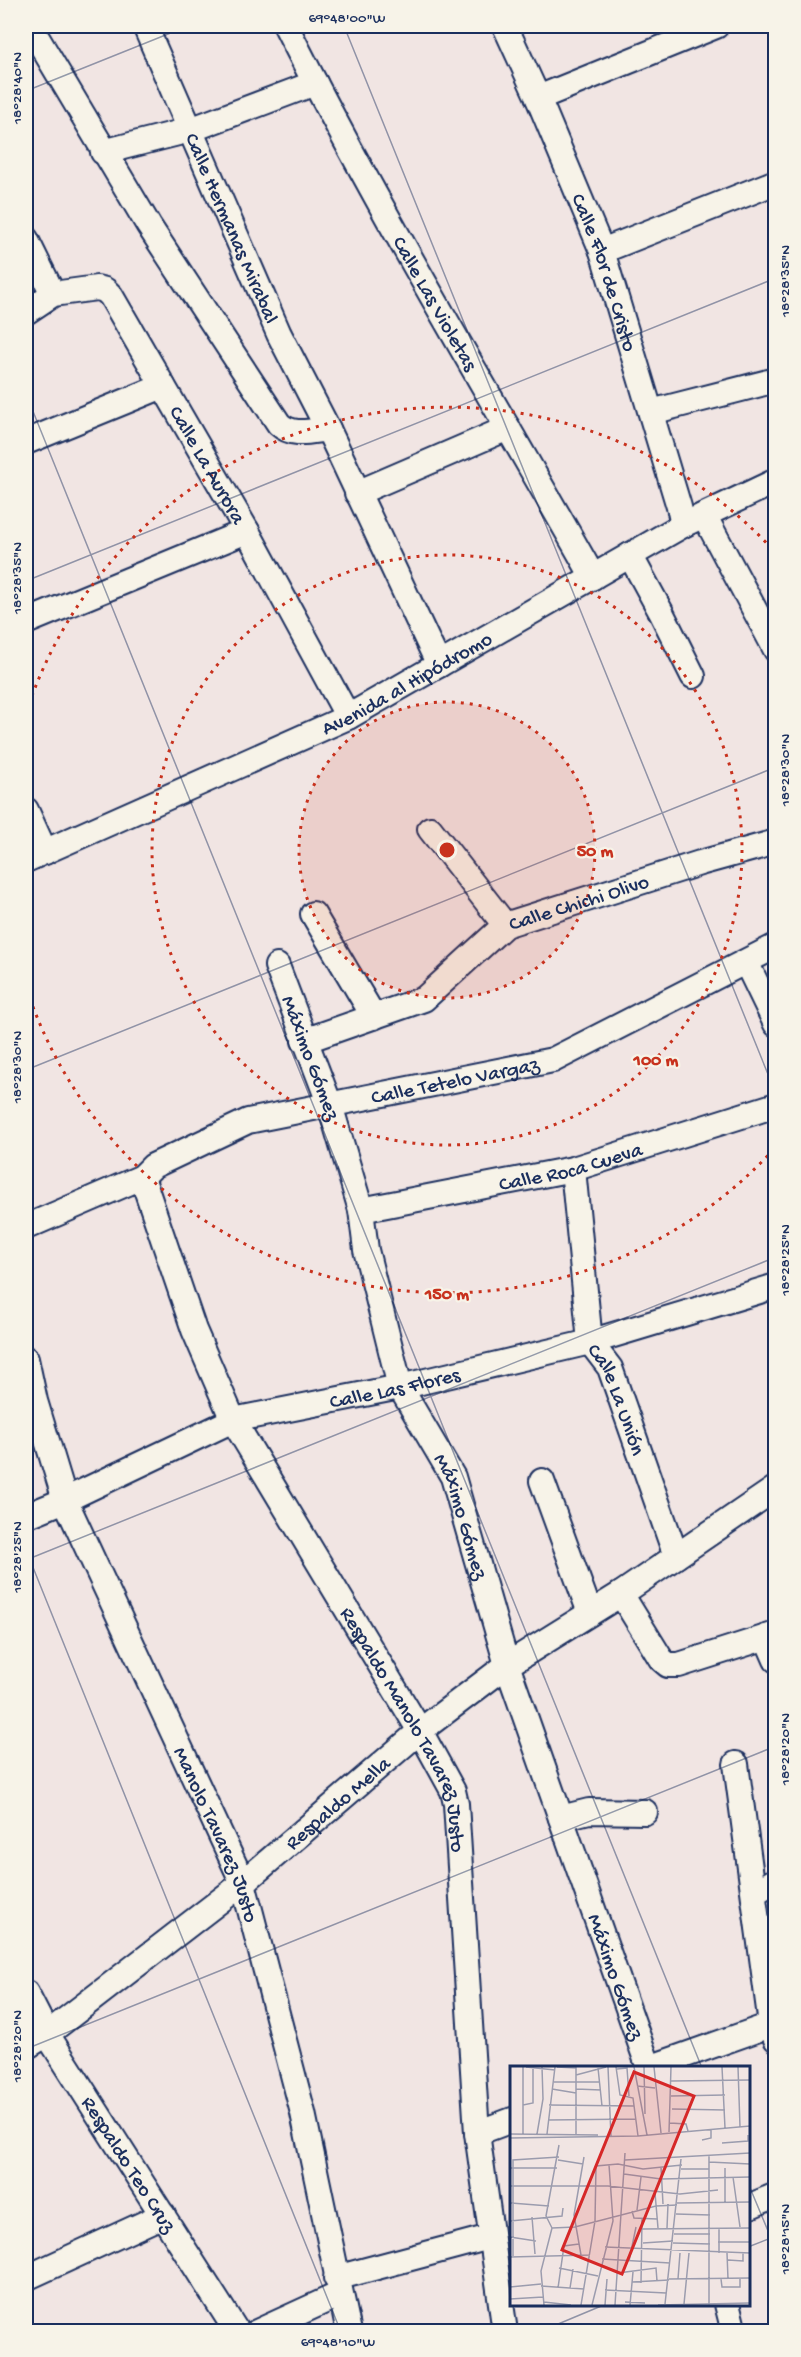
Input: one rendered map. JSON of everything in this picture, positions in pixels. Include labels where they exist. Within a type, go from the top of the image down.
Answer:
[{"type":"street","points":[[30,26],[149,226],[279,424],[286,430],[296,433],[328,429]]},
{"type":"street","name":"Calle Hermanas Mirabal","points":[[145,26],[279,334],[328,429],[439,665]]},
{"type":"street","name":"Calle Las Violetas","points":[[286,26],[432,296],[593,577]]},
{"type":"street","name":"Calle Flor de Cristo","points":[[505,26],[602,251],[651,412],[693,520],[776,650]]},
{"type":"street","points":[[538,98],[716,26]]},
{"type":"street","points":[[103,152],[190,130],[315,82]]},
{"type":"street","points":[[602,251],[776,183]]},
{"type":"street","points":[[26,239],[52,294]]},
{"type":"street","name":"Calle La Aurora","points":[[26,312],[52,294],[97,288],[105,290],[111,296],[247,531],[348,717]]},
{"type":"street","points":[[651,412],[776,380]]},
{"type":"street","points":[[26,442],[163,386]]},
{"type":"street","points":[[357,493],[508,428]]},
{"type":"street","name":"Avenida al Hipódromo","points":[[31,838],[348,717],[525,613],[693,520],[776,481]]},
{"type":"street","points":[[26,622],[247,531]]},
{"type":"street","points":[[630,555],[693,676]]},
{"type":"street","points":[[430,829],[506,925]]},
{"type":"street","name":"Calle Chichi Olivo","points":[[304,1041],[423,999],[506,925],[700,863],[776,842]]},
{"type":"street","points":[[313,914],[374,1017]]},
{"type":"street","name":"Calle Tetelo Vargaz","points":[[26,1227],[142,1177],[153,1166],[248,1122],[553,1060],[776,946]]},
{"type":"street","points":[[746,962],[776,1024]]},
{"type":"street","name":"Máximo Gómez","points":[[277,966],[330,1105],[361,1210],[366,1250],[400,1387],[453,1477],[507,1665],[649,2066]]},
{"type":"street","name":"Calle Roca Cueva","points":[[361,1210],[573,1169],[776,1105]]},
{"type":"street","name":"Calle La Unión","points":[[573,1169],[590,1342],[610,1368],[676,1556]]},
{"type":"street","name":"Respaldo Manolo Tavarez Justo","points":[[142,1177],[194,1330],[233,1420],[420,1731],[453,1791],[456,1804],[477,2133],[490,2237],[504,2281],[505,2331]]},
{"type":"street","name":"Calle Las Flores","points":[[26,1516],[65,1500],[233,1420],[400,1387],[590,1342],[776,1286]]},
{"type":"street","name":"Manolo Tavarez Justo","points":[[26,1359],[35,1401],[65,1500],[243,1882],[303,2113],[349,2331]]},
{"type":"street","points":[[542,1481],[590,1613]]},
{"type":"street","name":"Respaldo Mella","points":[[26,2047],[47,2034],[243,1882],[420,1731],[507,1665],[621,1594],[776,1488]]},
{"type":"street","points":[[621,1594],[661,1659],[668,1665],[679,1665],[771,1636],[776,1660]]},
{"type":"street","points":[[652,2066],[774,2029],[736,1764]]},
{"type":"street","points":[[561,1818],[588,1811],[645,1812]]},
{"type":"street","points":[[754,1893],[776,1880]]},
{"type":"street","name":"Respaldo Teo Cruz","points":[[26,1992],[47,2034],[237,2331]]},
{"type":"street","points":[[477,2133],[510,2121]]},
{"type":"street","points":[[750,2206],[776,2195]]},
{"type":"street","points":[[26,2278],[162,2215]]},
{"type":"street","points":[[257,2331],[338,2286],[490,2237]]},
{"type":"street","points":[[727,2306],[735,2331]]}]
